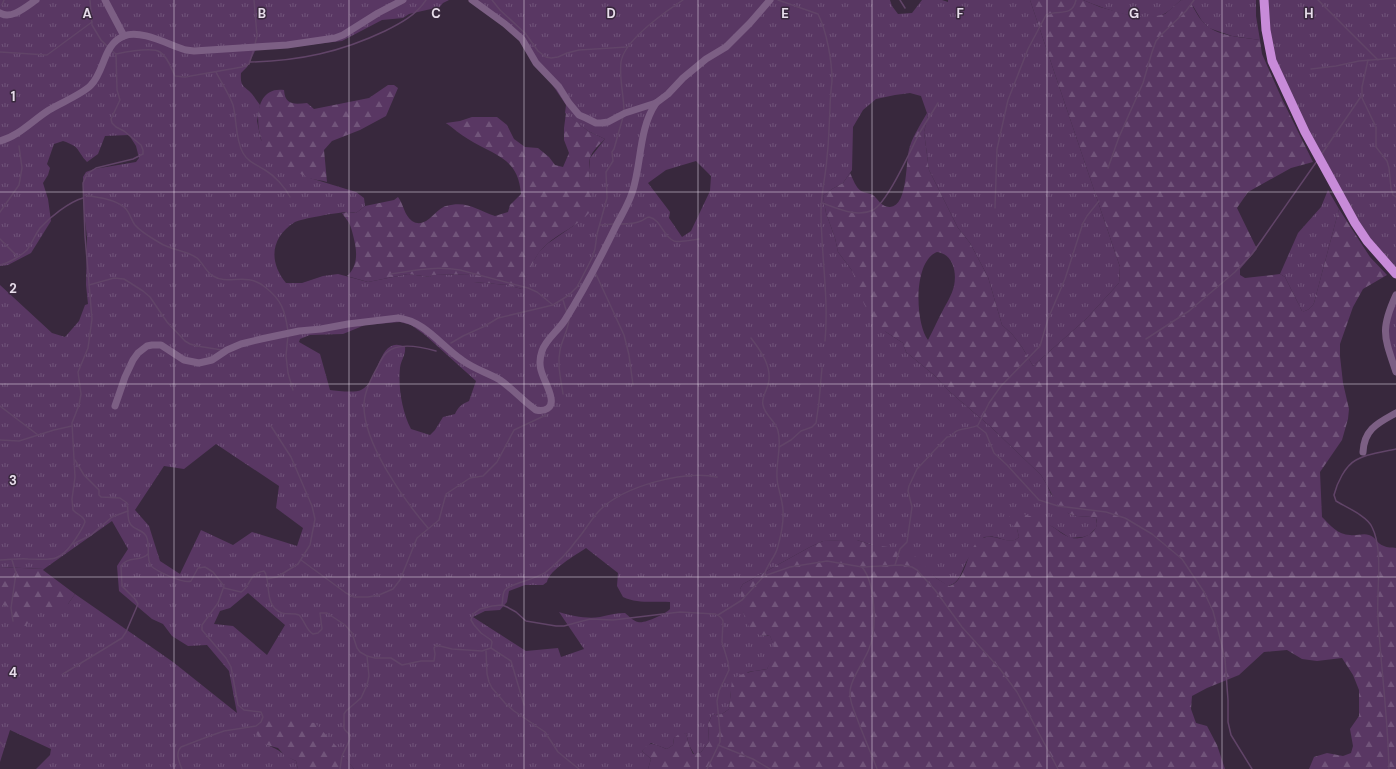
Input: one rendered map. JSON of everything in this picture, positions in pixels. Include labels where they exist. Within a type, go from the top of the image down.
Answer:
[{"type":"main road","points":[[1264,0],[1266,30],[1272,61],[1305,132],[1363,235],[1376,253],[1396,274]]},
{"type":"street","points":[[0,13],[5,16],[13,14],[36,0]]},
{"type":"street","points":[[105,0],[124,36]]},
{"type":"street","points":[[0,141],[19,132],[49,109],[90,87],[101,71],[104,58],[109,48],[124,36],[147,36],[190,51],[286,45],[326,40],[343,35],[378,13],[403,0]]},
{"type":"street","points":[[472,0],[506,24],[522,39],[536,63],[559,87],[568,103],[579,115],[596,123],[608,122],[634,109],[656,103]]},
{"type":"street","points":[[115,406],[125,376],[133,360],[138,353],[147,346],[161,346],[184,360],[199,363],[212,360],[227,350],[241,344],[261,339],[299,331],[398,318],[406,319],[420,325],[460,359],[472,367],[501,381],[536,410],[541,411],[548,409],[550,407],[551,398],[543,379],[540,361],[543,348],[565,321],[596,268],[631,195],[637,172],[645,127],[651,111],[656,103],[668,94],[683,78],[706,59],[726,47],[770,0]]},
{"type":"street","points":[[1396,295],[1387,317],[1385,328],[1387,346],[1396,372]]},
{"type":"street","points":[[1362,452],[1369,430],[1396,413]]},
{"type":"green space","points":[[0,0],[449,0],[443,3],[438,9],[409,14],[403,18],[382,20],[342,41],[271,49],[256,49],[247,67],[241,73],[241,81],[243,86],[252,94],[260,105],[257,121],[261,140],[310,178],[356,192],[364,198],[365,206],[356,213],[337,213],[295,222],[287,228],[277,242],[275,250],[276,266],[286,283],[302,283],[323,276],[338,274],[368,282],[408,274],[430,277],[432,275],[474,274],[474,282],[507,285],[522,289],[530,267],[539,252],[547,244],[576,224],[591,205],[589,170],[590,158],[605,139],[588,131],[565,113],[566,105],[522,40],[471,0],[890,0],[892,6],[898,14],[912,13],[922,0],[942,0],[948,2],[948,0],[1030,0],[1120,267],[1119,283],[1086,319],[1033,366],[1022,347],[1012,334],[1002,325],[988,277],[970,243],[958,228],[929,170],[924,132],[928,116],[921,96],[910,93],[876,99],[863,110],[853,127],[852,170],[843,183],[823,196],[826,213],[835,238],[838,252],[851,269],[886,332],[903,343],[906,352],[934,375],[950,392],[992,428],[1041,475],[1051,494],[1069,514],[1096,518],[1097,524],[1096,528],[1089,535],[1070,538],[1053,527],[1033,518],[1017,529],[1019,537],[1013,541],[993,537],[984,537],[968,559],[956,582],[948,586],[929,572],[872,545],[857,540],[823,541],[810,547],[743,584],[740,589],[744,614],[760,635],[770,636],[774,646],[774,656],[767,669],[748,672],[731,691],[729,709],[722,714],[712,715],[708,724],[709,742],[701,752],[694,754],[689,745],[686,733],[674,738],[673,745],[667,749],[651,743],[642,751],[651,759],[648,769],[354,769],[346,759],[267,745],[275,748],[296,761],[298,769],[36,769],[50,755],[51,749],[10,730],[0,762],[0,605],[38,606],[68,604],[75,594],[173,662],[237,713],[229,671],[207,645],[188,646],[172,636],[163,624],[152,619],[119,591],[117,566],[128,549],[112,521],[44,569],[0,567],[0,285],[52,333],[65,337],[79,321],[85,305],[88,304],[86,285],[87,237],[84,213],[83,177],[86,172],[94,169],[136,162],[139,158],[136,146],[129,135],[105,136],[98,154],[87,162],[78,149],[73,145],[63,141],[54,144],[47,164],[50,168],[43,183],[48,199],[51,221],[31,253],[8,265],[0,266]],"holes":[[[696,161],[711,176],[710,191],[691,231],[682,237],[669,218],[670,212],[648,183],[666,170]],[[400,322],[411,325],[425,335],[476,381],[469,401],[460,406],[455,414],[443,417],[430,435],[411,429],[401,399],[400,368],[405,353],[405,347],[396,345],[389,347],[384,353],[372,378],[361,390],[351,392],[330,390],[320,354],[299,342],[300,339],[310,335],[343,334],[365,325]],[[216,444],[279,486],[276,508],[303,528],[297,546],[252,532],[233,545],[201,530],[180,574],[160,561],[149,526],[135,510],[164,466],[184,469]],[[586,548],[618,573],[617,586],[623,597],[634,601],[670,602],[670,609],[645,622],[634,621],[625,613],[590,618],[559,612],[584,649],[561,657],[558,648],[526,651],[473,617],[485,611],[500,610],[507,602],[509,591],[525,585],[543,585],[564,563]],[[248,593],[285,625],[267,655],[233,626],[214,624],[220,611],[230,608]]]},
{"type":"green space","points":[[1030,0],[1083,0],[1100,7],[1125,14],[1144,17],[1165,14],[1181,0],[1189,1],[1201,20],[1215,31],[1230,36],[1260,40],[1262,54],[1313,162],[1291,168],[1248,192],[1237,208],[1257,249],[1240,269],[1240,275],[1245,278],[1280,274],[1285,277],[1302,311],[1309,309],[1314,303],[1339,209],[1370,257],[1387,275],[1363,289],[1353,307],[1340,344],[1343,383],[1349,409],[1348,419],[1342,440],[1320,472],[1322,517],[1334,529],[1346,535],[1369,535],[1382,545],[1396,548],[1396,769],[1309,769],[1314,757],[1327,753],[1343,756],[1351,753],[1353,746],[1350,729],[1359,716],[1359,690],[1353,675],[1342,658],[1317,661],[1302,659],[1287,650],[1264,652],[1239,675],[1192,696],[1191,709],[1196,723],[1207,726],[1217,745],[1225,769],[648,769],[651,759],[642,751],[645,747],[653,744],[667,749],[673,745],[674,738],[679,734],[686,733],[693,754],[701,752],[709,742],[708,724],[712,715],[722,714],[729,709],[732,680],[753,671],[767,669],[774,652],[772,641],[770,636],[760,635],[754,632],[746,621],[742,608],[740,589],[743,584],[810,547],[823,541],[857,540],[872,545],[896,548],[916,557],[936,578],[949,586],[959,579],[974,546],[978,541],[983,538],[994,537],[1010,541],[1019,537],[1017,529],[1010,523],[1009,516],[1014,514],[1032,517],[1053,527],[1067,536],[1074,538],[1089,535],[1096,528],[1096,518],[1069,514],[1061,508],[1041,475],[992,428],[950,392],[934,375],[906,352],[903,343],[886,332],[875,322],[864,304],[851,269],[838,252],[835,238],[826,213],[823,196],[843,183],[850,173],[859,190],[873,195],[884,206],[890,207],[896,205],[903,190],[910,146],[927,113],[928,116],[924,132],[929,170],[958,228],[970,243],[988,277],[1002,325],[1012,334],[1022,347],[1033,366],[1086,319],[1119,283],[1120,267]],"holes":[[[937,252],[947,256],[953,264],[955,281],[950,296],[928,340],[924,332],[919,307],[920,279],[929,258]]]},
{"type":"green space","points":[[1083,0],[1181,0],[1164,14],[1155,17],[1145,17],[1123,14]]},
{"type":"green space","points":[[1181,0],[1256,0],[1256,16],[1260,40],[1232,36],[1209,28],[1202,21],[1193,6]]},
{"type":"green space","points":[[1264,0],[1396,0],[1396,273],[1377,252],[1333,183],[1270,51]]},
{"type":"green space","points":[[388,85],[394,85],[398,88],[386,116],[360,130],[332,141],[324,150],[327,182],[309,178],[282,165],[272,159],[265,149],[261,139],[258,115],[260,105],[265,96],[273,91],[284,90],[286,99],[291,103],[307,103],[314,109],[369,98]]},
{"type":"green space","points":[[566,113],[588,131],[605,139],[594,150],[590,158],[589,171],[592,202],[591,208],[585,217],[552,240],[542,249],[532,265],[522,289],[507,285],[474,282],[474,274],[432,275],[430,277],[408,274],[368,282],[347,276],[354,267],[356,252],[351,228],[342,213],[356,213],[365,206],[394,200],[398,197],[409,219],[417,223],[426,221],[442,208],[453,204],[472,206],[495,216],[508,212],[510,205],[521,194],[519,182],[515,172],[504,159],[465,137],[446,123],[472,117],[497,117],[507,125],[514,139],[525,147],[538,148],[549,157],[555,165],[563,167],[569,153],[564,140]]},
{"type":"green space","points":[[1328,190],[1339,209],[1314,303],[1306,311],[1302,311],[1285,277],[1280,274],[1298,233],[1321,207]]},
{"type":"green space","points":[[1396,298],[1396,375],[1384,328]]},
{"type":"green space","points":[[0,567],[44,569],[43,570],[75,594],[68,604],[57,612],[38,606],[26,626],[14,624],[8,606],[0,605]]},
{"type":"green space","points":[[269,719],[315,723],[337,747],[354,769],[298,769],[296,761],[285,756],[278,748],[267,745],[256,733],[256,722]]},
{"type":"waterway","points":[[2,5],[4,0]]},
{"type":"waterway","points":[[90,0],[92,25],[101,40],[108,47]]},
{"type":"waterway","points":[[254,0],[257,36],[255,44]]},
{"type":"waterway","points":[[250,62],[286,60],[319,54],[352,45],[402,22],[418,10],[426,0]]},
{"type":"waterway","points":[[492,0],[500,10],[525,33],[538,51],[546,57],[558,57],[579,50],[627,47]]},
{"type":"waterway","points":[[624,112],[621,81],[621,62],[624,54],[629,45],[646,27],[683,0]]},
{"type":"waterway","points":[[778,0],[818,14],[824,29],[830,56],[832,81],[826,170],[821,211],[826,309],[825,341]]},
{"type":"waterway","points":[[900,0],[905,8]]},
{"type":"waterway","points":[[995,208],[997,149],[1008,100],[1028,49],[1046,15],[1068,11],[1074,6],[1076,0]]},
{"type":"waterway","points":[[1108,168],[1119,137],[1143,83],[1156,41],[1186,11],[1194,0]]},
{"type":"waterway","points":[[1318,0],[1378,60]]},
{"type":"waterway","points":[[0,52],[47,55],[92,22]]},
{"type":"waterway","points":[[116,54],[139,50],[160,52],[169,63],[175,76],[185,77],[242,67],[249,64],[254,49]]},
{"type":"waterway","points":[[0,560],[53,559],[58,557],[72,544],[85,522],[82,516],[73,510],[72,499],[75,477],[72,423],[79,405],[81,394],[78,372],[88,348],[92,319],[85,236],[83,183],[87,174],[96,168],[133,159],[143,154],[141,145],[112,123],[111,119],[120,100],[117,90],[116,54],[111,50]]},
{"type":"waterway","points":[[1311,69],[1359,61],[1396,58]]},
{"type":"waterway","points":[[1368,60],[1362,87],[1362,98],[1376,127],[1376,147],[1387,161],[1391,188],[1393,195],[1396,197]]},
{"type":"waterway","points":[[216,72],[233,105],[240,148],[250,161],[269,172],[285,189],[290,197]]},
{"type":"waterway","points":[[1321,155],[1362,95]]},
{"type":"waterway","points":[[822,203],[854,213],[867,212],[873,210],[879,205],[892,186],[920,132],[938,103]]},
{"type":"waterway","points":[[451,343],[498,318],[553,305],[569,295],[577,287],[595,249],[597,234],[607,198],[606,172],[613,161],[612,152],[623,117]]},
{"type":"waterway","points":[[0,212],[19,185],[22,168],[19,146]]},
{"type":"waterway","points":[[1146,339],[1189,311],[1235,272],[1252,254],[1317,161]]},
{"type":"waterway","points":[[84,195],[105,199],[120,204],[126,209],[135,225],[150,237],[164,245],[197,258],[213,276],[225,280],[244,279],[258,282],[271,292],[279,301],[286,318],[288,331]]},
{"type":"waterway","points":[[0,265],[18,257],[25,252],[40,228],[49,219],[66,206],[83,198]]},
{"type":"waterway","points":[[895,565],[900,549],[907,542],[912,507],[908,491],[917,469],[947,437],[952,436],[955,432],[962,429],[978,425],[989,403],[1001,386],[1040,346],[1048,319],[1065,279],[1083,223],[1099,201]]},
{"type":"waterway","points":[[620,224],[636,223],[649,217],[653,218],[667,236],[674,241],[683,242],[699,239]]},
{"type":"waterway","points":[[600,225],[614,224]]},
{"type":"waterway","points":[[0,239],[17,256]]},
{"type":"waterway","points":[[391,274],[434,268],[460,270],[528,288],[537,292],[553,305]]},
{"type":"waterway","points":[[595,272],[624,335],[629,355],[633,385]]},
{"type":"waterway","points":[[89,285],[114,278],[124,279],[150,297],[167,322],[185,341],[197,346],[222,350]]},
{"type":"waterway","points":[[563,300],[567,313]]},
{"type":"waterway","points":[[563,394],[559,356],[569,320]]},
{"type":"waterway","points":[[288,335],[286,356],[288,373],[293,390]]},
{"type":"waterway","points":[[751,338],[759,348],[769,372],[768,385],[763,398],[763,403],[764,409],[777,427],[779,437],[777,477],[783,508],[783,524],[777,550],[764,576]]},
{"type":"waterway","points":[[428,528],[386,470],[370,435],[365,418],[364,403],[369,384],[386,353],[396,347],[403,346],[436,351]]},
{"type":"waterway","points":[[779,447],[791,440],[801,431],[812,427],[816,423],[822,368]]},
{"type":"waterway","points":[[0,406],[38,435]]},
{"type":"waterway","points":[[301,560],[346,593],[354,597],[379,595],[393,589],[400,580],[417,538],[439,520],[446,494],[470,478],[483,476],[497,462],[514,430],[546,415]]},
{"type":"waterway","points":[[0,440],[19,441],[72,426]]},
{"type":"waterway","points":[[267,579],[277,577],[298,564],[310,545],[315,519],[312,506],[291,457],[271,426]]},
{"type":"waterway","points":[[977,426],[986,433],[994,453],[1039,500],[1058,506],[1106,512],[1125,518],[1152,534],[1182,559],[1204,592],[1213,611],[1225,659],[1228,722],[1231,735],[1252,769]]},
{"type":"waterway","points":[[1389,769],[1378,618],[1379,559],[1376,537],[1372,527],[1366,519],[1336,501],[1334,495],[1342,475],[1352,463],[1365,456],[1396,449]]},
{"type":"waterway","points":[[75,460],[84,475],[99,490],[99,495],[101,497],[120,498],[127,503],[129,523],[146,535],[151,566],[171,577],[183,581],[191,581],[198,568],[205,567],[213,572],[224,586],[218,603],[202,625],[202,630],[226,658],[231,667],[238,705],[244,710],[261,712],[263,717],[261,722],[256,726],[224,731],[181,747],[178,755],[182,769]]},
{"type":"waterway","points":[[502,605],[505,590],[546,572],[570,549],[598,512],[622,495],[654,482],[671,478],[703,475],[717,477]]},
{"type":"waterway","points":[[73,544],[91,535],[112,517],[128,511]]},
{"type":"waterway","points":[[63,674],[122,638],[138,604],[122,586],[121,566],[127,561],[142,558],[148,554]]},
{"type":"waterway","points":[[12,560],[16,573],[11,608],[13,621]]},
{"type":"waterway","points":[[718,615],[742,600],[764,576],[790,567],[827,561],[862,567],[901,565],[912,567],[917,570],[935,590],[962,627],[1000,669],[1017,692],[1058,769]]},
{"type":"waterway","points":[[862,567],[867,575],[872,595],[874,607],[873,630],[872,640],[867,654],[854,677],[850,689],[850,697],[877,769]]},
{"type":"waterway","points":[[224,588],[241,592],[247,587],[255,574],[264,571],[266,574],[271,602],[278,611],[299,615],[313,634],[318,633],[322,629],[320,613],[327,613],[345,625],[352,633],[357,648],[360,652],[375,658],[391,658],[402,665],[421,661],[434,661],[434,648],[436,645],[452,649],[482,651],[491,648]]},
{"type":"waterway","points":[[491,648],[491,640],[481,633],[471,620],[473,614],[480,609],[492,606],[502,605],[507,607],[516,612],[526,621],[556,626],[564,626],[590,619],[613,620],[680,612],[715,614],[719,616],[723,621],[722,642],[729,670],[719,691],[717,701],[720,742],[707,769]]},
{"type":"waterway","points":[[491,648],[511,661],[524,705]]},
{"type":"waterway","points":[[486,651],[487,674],[492,688],[514,711],[545,732],[558,752],[579,769]]},
{"type":"waterway","points":[[340,769],[342,756],[350,739],[349,734],[344,728],[344,714],[361,698],[367,685],[369,676],[367,656]]},
{"type":"waterway","points":[[0,742],[4,747]]},
{"type":"waterway","points":[[718,745],[753,759],[770,769]]}]
